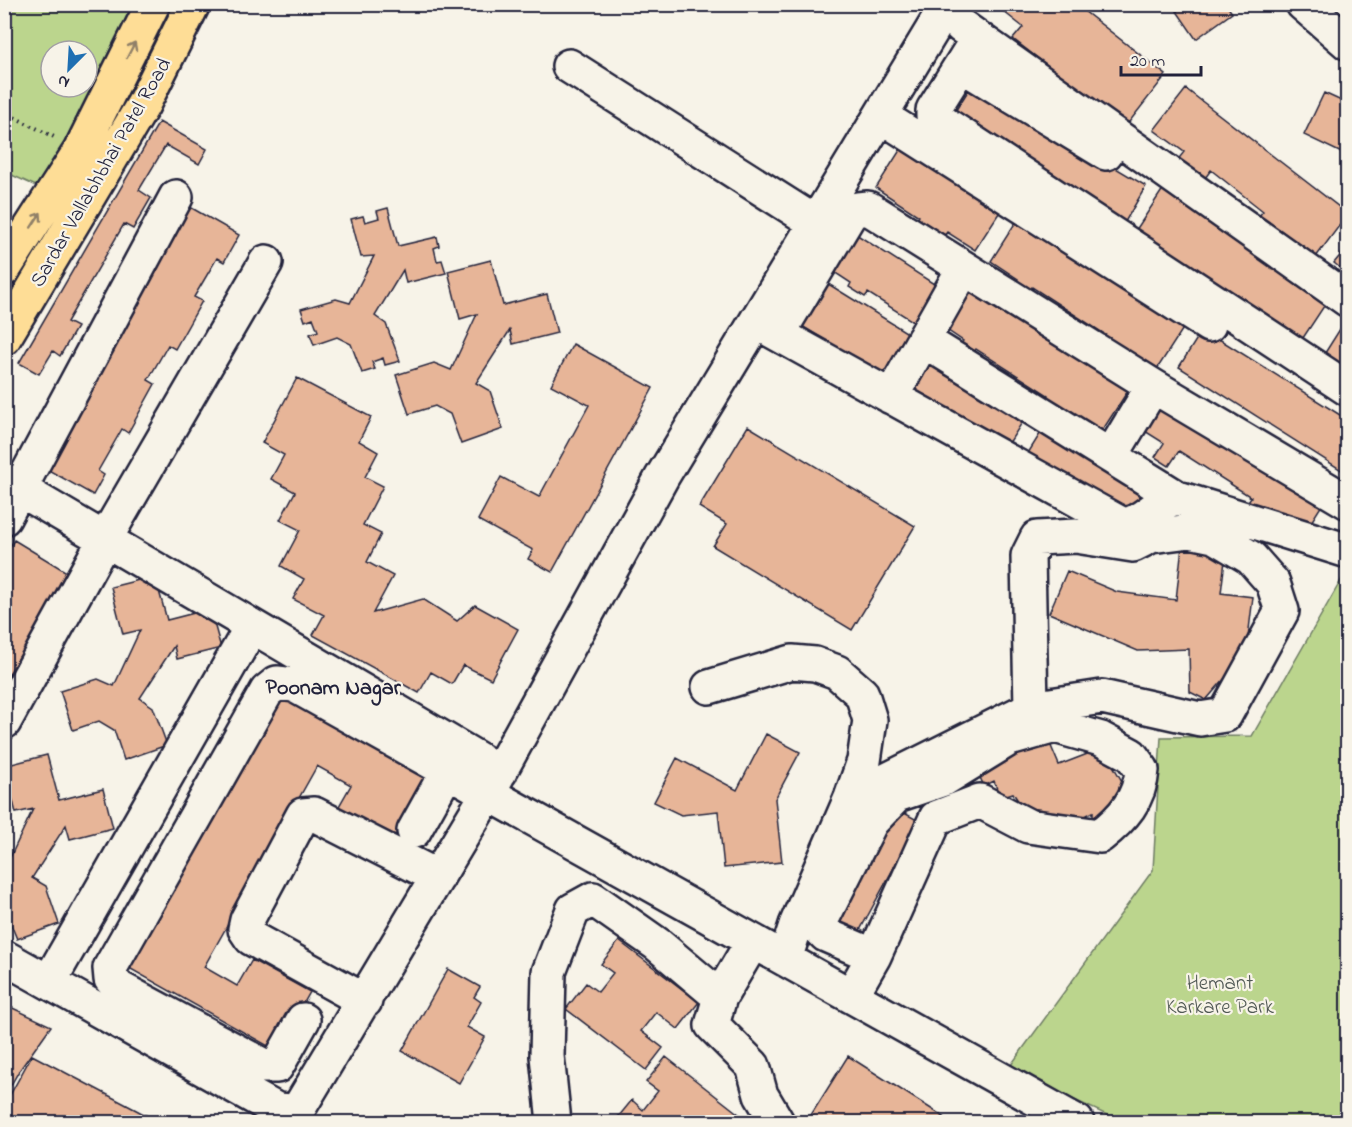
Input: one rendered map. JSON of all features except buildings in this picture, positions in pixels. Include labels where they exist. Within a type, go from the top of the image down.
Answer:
[{"type":"main road","name":"Sardar Vallabhbhai Patel Road","points":[[4,269],[80,151],[153,4]]},
{"type":"main road","name":"Sardar Vallabhbhai Patel Road","points":[[4,338],[143,105],[193,4]]},
{"type":"street","points":[[1303,4],[1347,43]]},
{"type":"street","points":[[767,328],[816,223],[945,9],[978,38],[1344,298]]},
{"type":"street","points":[[978,38],[933,110],[933,116],[1347,389]]},
{"type":"street","points":[[961,65],[1344,298]]},
{"type":"street","points":[[569,66],[816,223]]},
{"type":"street","points":[[880,116],[1347,413]]},
{"type":"street","points":[[4,518],[12,484],[176,197]]},
{"type":"street","points":[[4,957],[278,1110],[293,1112],[304,1102],[494,782],[662,477],[850,214],[858,209],[873,211],[1153,386],[1347,502]]},
{"type":"street","points":[[4,722],[105,539],[266,262]]},
{"type":"street","points":[[891,397],[964,268]]},
{"type":"street","points":[[767,328],[1123,525],[1132,523],[1160,503],[1178,498]]},
{"type":"street","points":[[923,340],[1178,498],[1336,548],[1347,508]]},
{"type":"street","points":[[1111,456],[1153,386]]},
{"type":"street","points":[[12,484],[252,626],[494,782],[753,941],[1077,1122]]},
{"type":"street","points":[[851,798],[1031,708],[1102,697],[1200,719],[1225,715],[1282,611],[1273,583],[1251,558],[1214,537],[1190,531],[1151,536],[1133,545],[1076,536],[1037,537],[1028,556],[1031,708]]},
{"type":"street","points":[[49,982],[252,626]]},
{"type":"street","points":[[709,687],[792,662],[815,664],[837,672],[862,694],[870,720],[864,761],[851,798],[796,925],[785,959]]},
{"type":"street","points":[[303,1020],[278,1065],[264,1066],[119,988],[111,979],[110,968],[267,691],[272,685],[278,683],[294,685],[448,770],[494,782]]},
{"type":"street","points":[[851,996],[874,956],[936,818],[980,801],[1028,826],[1100,836],[1119,822],[1141,788],[1142,770],[1131,755],[1101,739],[1055,726],[1010,739],[944,778],[897,795],[870,822],[818,927],[826,935],[874,956]]},
{"type":"street","points":[[414,831],[448,770]]},
{"type":"street","points":[[365,1001],[251,938],[245,929],[247,920],[301,819],[311,813],[438,877]]},
{"type":"street","points":[[554,1122],[547,1056],[549,972],[573,910],[593,899],[657,944],[720,997]]},
{"type":"street","points":[[753,941],[720,997],[712,1025],[753,1066],[761,1095],[777,1122]]},
{"type":"path","points":[[4,112],[80,151]]},
{"type":"green space","points":[[4,5],[138,5],[99,86],[99,39],[39,39],[39,99],[93,99],[84,117],[36,186],[5,172]]},
{"type":"green space","name":"Hemant Karkare Park","points":[[1347,570],[1347,1122],[1122,1122],[1008,1069],[1153,870],[1161,737],[1252,736]]},
{"type":"district","name":"Poonam Nagar","points":[[333,686]]}]
